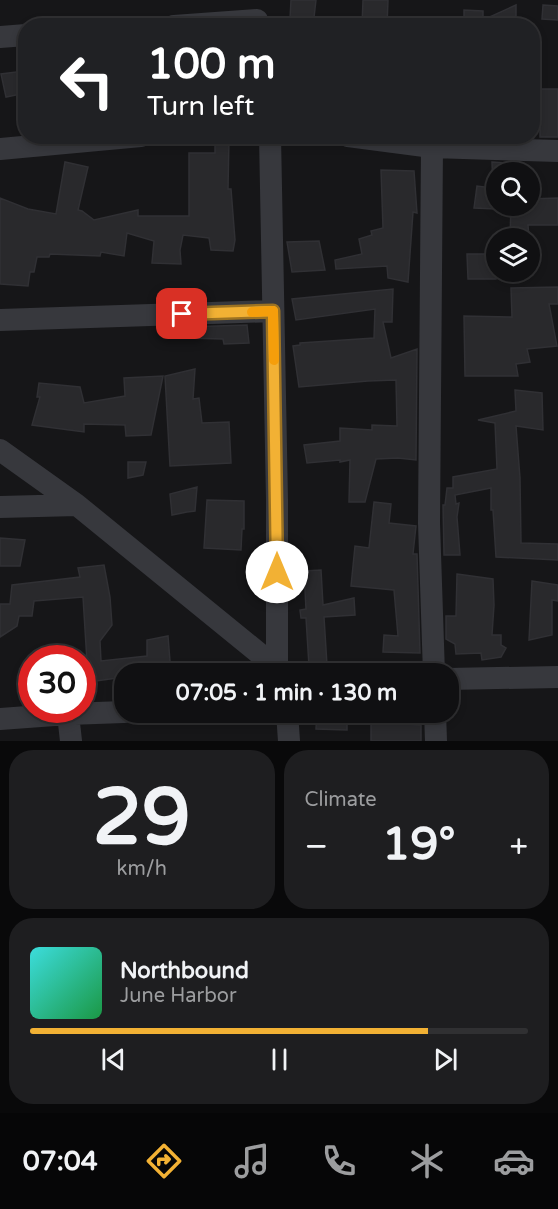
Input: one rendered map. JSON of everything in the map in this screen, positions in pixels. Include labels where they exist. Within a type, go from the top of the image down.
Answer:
[{"type":"street","points":[[234,18],[256,15]]},
{"type":"street","points":[[0,37],[18,36]]},
{"type":"street","points":[[0,149],[54,144]]},
{"type":"street","points":[[270,144],[281,663]]},
{"type":"street","points":[[409,144],[432,147],[558,151]]},
{"type":"street","points":[[432,147],[429,523],[434,663]]},
{"type":"street","points":[[0,320],[273,311]]},
{"type":"street","points":[[0,450],[77,505],[270,663]]},
{"type":"street","points":[[0,507],[77,505]]},
{"type":"street","points":[[459,679],[558,677]]},
{"type":"street","points":[[96,713],[114,712]]},
{"type":"street","points":[[0,719],[18,718]]},
{"type":"street","points":[[69,723],[71,741]]},
{"type":"street","points":[[288,723],[289,741]]},
{"type":"street","points":[[435,723],[436,741]]},
{"type":"building","points":[[291,0],[316,0],[314,18],[290,18]]},
{"type":"building","points":[[363,0],[388,0],[387,18],[362,18]]},
{"type":"building","points":[[516,5],[516,18],[487,18]]},
{"type":"building","points":[[543,5],[558,6],[558,20],[542,19]]},
{"type":"building","points":[[464,10],[483,11],[483,18],[464,18]]},
{"type":"building","points":[[18,72],[18,95],[6,97],[1,74]]},
{"type":"building","points":[[540,89],[558,89],[558,137],[540,137]]},
{"type":"building","points":[[215,144],[229,144],[228,189],[231,189],[235,240],[233,251],[211,250],[209,238],[183,235],[180,250],[181,264],[152,263],[154,241],[127,233],[124,256],[101,252],[100,256],[50,254],[49,257],[37,257],[34,272],[30,272],[28,286],[0,284],[0,198],[28,209],[56,214],[65,162],[88,167],[78,210],[94,220],[138,210],[138,216],[189,216],[189,153],[215,153]]},
{"type":"building","points":[[381,170],[414,171],[417,213],[413,212],[408,282],[388,278],[387,266],[336,269],[335,260],[362,254],[359,239],[372,235],[371,231],[383,228]]},
{"type":"building","points":[[477,186],[486,187],[486,209],[474,208]]},
{"type":"building","points":[[558,198],[558,225],[528,225],[528,228],[510,228],[511,216],[540,216],[540,199]]},
{"type":"building","points":[[319,241],[325,270],[292,272],[287,242]]},
{"type":"building","points":[[467,254],[486,254],[486,279],[468,279]]},
{"type":"building","points":[[558,287],[558,304],[549,304],[557,346],[527,349],[530,362],[516,364],[518,376],[465,376],[464,316],[512,317],[511,288]]},
{"type":"building","points":[[393,289],[392,322],[383,322],[391,358],[417,349],[416,460],[376,459],[365,502],[349,502],[350,460],[307,463],[304,445],[340,441],[340,428],[372,430],[372,425],[397,426],[396,380],[299,387],[293,346],[300,345],[300,343],[374,338],[375,309],[296,320],[292,299]]},
{"type":"building","points":[[247,325],[249,343],[224,344],[223,339],[187,338],[186,332],[187,327]]},
{"type":"building","points":[[195,369],[193,399],[199,398],[202,423],[229,422],[231,463],[170,466],[165,376]]},
{"type":"building","points":[[163,376],[151,435],[126,436],[125,425],[84,424],[84,432],[32,425],[40,397],[37,397],[39,383],[80,387],[84,403],[125,396],[124,378]]},
{"type":"building","points":[[515,390],[542,393],[543,430],[516,426],[521,543],[558,544],[558,560],[496,557],[491,488],[455,495],[456,504],[459,503],[457,517],[460,555],[444,555],[443,505],[445,505],[447,488],[453,488],[453,477],[497,469],[495,423],[478,420],[516,411]]},
{"type":"building","points":[[128,462],[146,462],[143,475],[128,478]]},
{"type":"building","points":[[197,487],[195,511],[172,515],[170,494]]},
{"type":"building","points":[[207,500],[244,501],[241,550],[204,548]]},
{"type":"building","points":[[374,502],[391,504],[389,523],[416,526],[413,554],[417,554],[420,653],[383,652],[384,635],[398,636],[394,590],[351,586],[355,546],[369,548]]},
{"type":"building","points":[[0,538],[25,540],[20,566],[0,566]]},
{"type":"building","points":[[104,565],[112,625],[100,641],[101,661],[147,656],[147,640],[168,636],[170,663],[114,663],[114,678],[96,681],[96,645],[86,645],[83,597],[34,601],[32,616],[19,616],[17,626],[0,637],[0,604],[10,604],[12,585],[80,577],[78,568]]},
{"type":"building","points":[[321,570],[323,605],[354,598],[355,615],[324,617],[327,663],[309,663],[306,618],[301,618],[300,610],[306,609],[304,571]]},
{"type":"building","points":[[457,574],[493,579],[492,635],[501,635],[501,645],[506,648],[501,657],[482,660],[481,653],[456,654],[455,644],[446,639],[446,616],[456,616]]},
{"type":"building","points":[[532,581],[558,585],[558,601],[552,600],[552,635],[529,640]]},
{"type":"building","points":[[316,723],[347,723],[347,730],[316,729]]},
{"type":"building","points":[[371,723],[421,725],[421,741],[371,741]]},
{"type":"slow traffic","points":[[252,312],[273,311],[274,360]]},
{"type":"route","points":[[182,314],[273,311],[277,572]]}]
